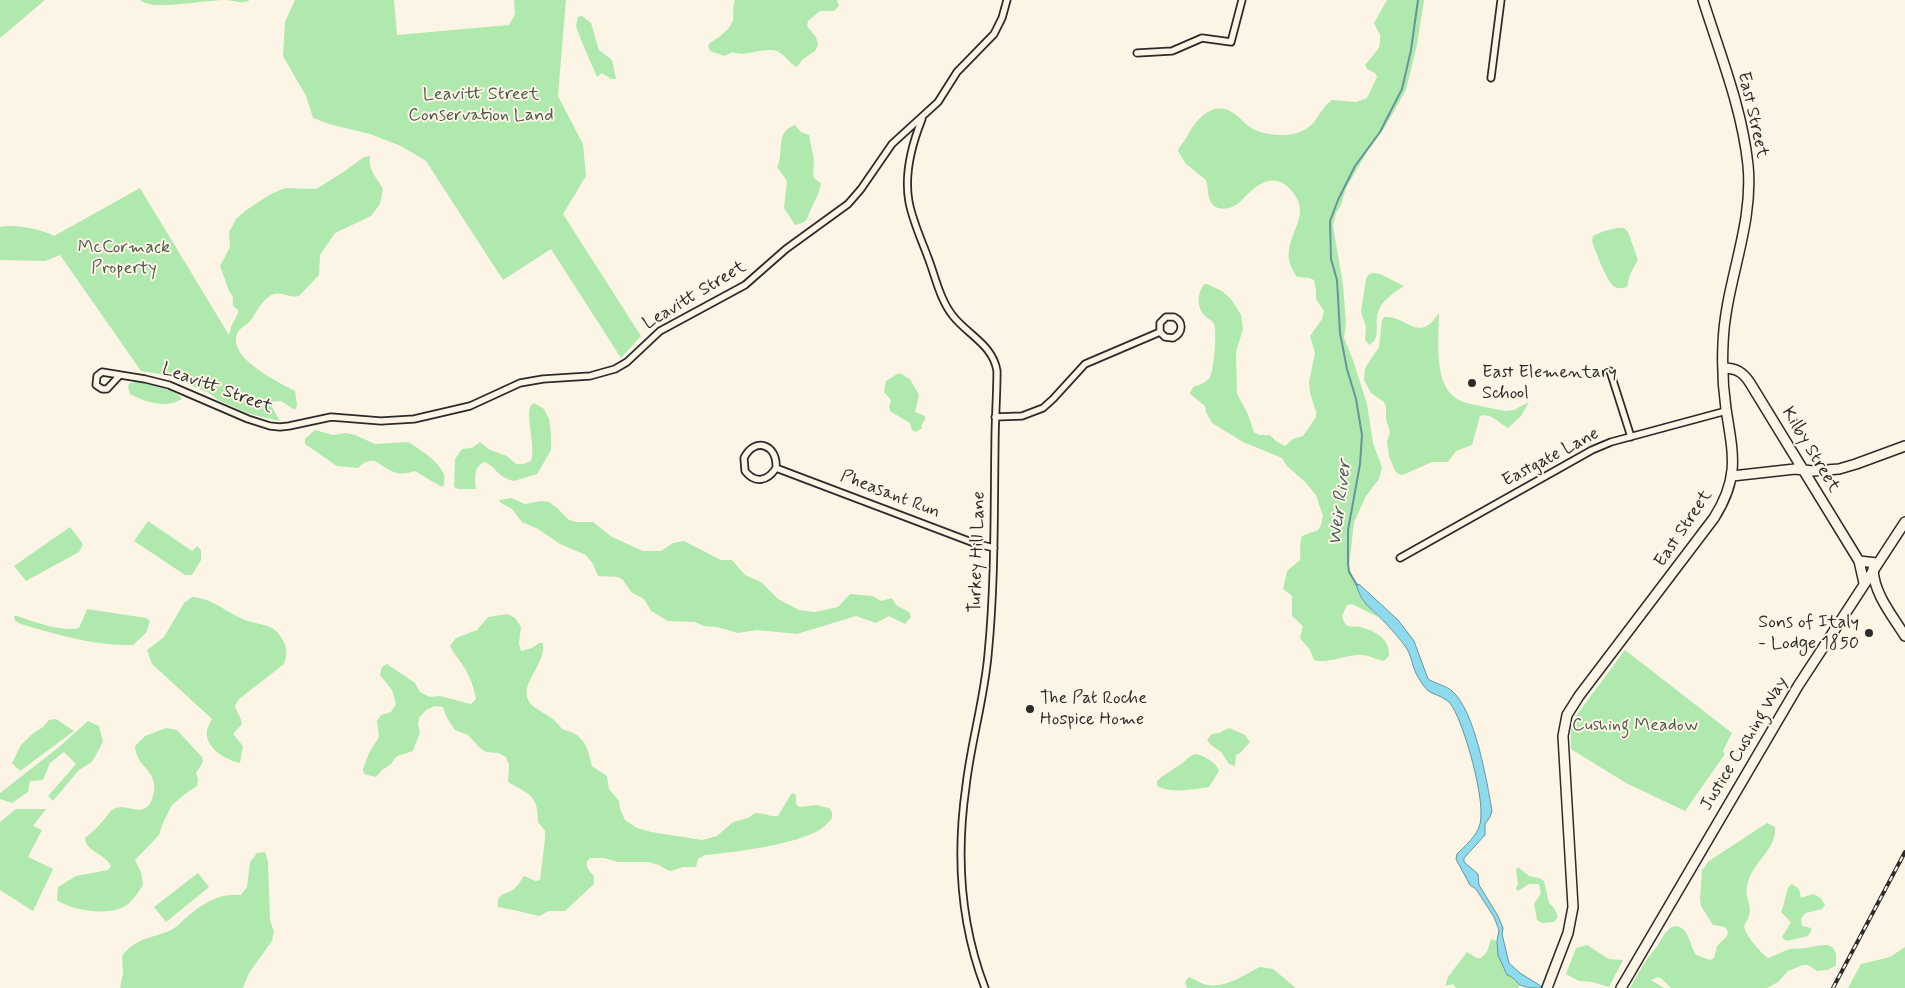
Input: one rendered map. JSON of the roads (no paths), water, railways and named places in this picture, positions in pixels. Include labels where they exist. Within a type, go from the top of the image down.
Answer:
[{"type":"main road","name":"East Street","points":[[1548,986],[1568,933],[1573,907],[1563,748],[1565,720],[1579,696],[1714,518],[1726,497],[1732,476],[1733,453],[1726,411],[1723,340],[1726,312],[1746,226],[1749,206],[1749,178],[1745,140],[1738,111],[1703,0]]},
{"type":"main road","name":"Kilby Street","points":[[1723,368],[1736,370],[1748,380],[1859,561],[1862,586]]},
{"type":"main road","points":[[1732,476],[1795,469],[1813,471],[1845,468],[1905,446]]},
{"type":"main road","name":"Justice Cushing Way","points":[[1621,988],[1766,738],[1862,586],[1905,522]]},
{"type":"main road","points":[[1859,561],[1875,566],[1874,581],[1879,594],[1905,636]]},
{"type":"main road","points":[[1862,586],[1879,594]]},
{"type":"street","name":"Leavitt Street","points":[[120,375],[169,386],[248,419],[280,427],[331,418],[392,421],[414,419],[470,406],[520,383],[543,379],[590,376],[609,371],[627,362],[660,331],[745,285],[786,249],[840,210],[854,196],[885,153],[938,102],[957,72],[994,34],[1002,18],[1007,0]]},
{"type":"street","points":[[1137,53],[1172,51],[1202,38],[1231,42],[1242,0]]},
{"type":"street","points":[[1491,78],[1501,0]]},
{"type":"street","name":"Turkey Hill Lane","points":[[923,118],[914,139],[909,174],[908,194],[910,207],[935,277],[950,311],[958,322],[988,350],[996,362],[994,548],[988,658],[966,785],[962,841],[964,915],[973,952],[985,988]]},
{"type":"street","points":[[904,133],[914,139]]},
{"type":"street","points":[[995,417],[1022,416],[1043,408],[1053,400],[1085,364],[1160,332]]},
{"type":"street","points":[[1610,371],[1631,437]]},
{"type":"street","name":"Eastgate Lane","points":[[1400,558],[1592,450],[1631,437],[1726,411]]},
{"type":"street","points":[[755,446],[765,446],[775,454],[777,460],[776,468],[772,475],[765,479],[754,478],[745,470],[744,458],[750,449],[755,446]]},
{"type":"street","name":"Pheasant Run","points":[[776,468],[974,543],[994,548]]},
{"type":"water","points":[[1356,584],[1360,585],[1398,620],[1414,641],[1428,679],[1452,691],[1460,700],[1467,714],[1479,747],[1492,811],[1485,824],[1485,835],[1464,858],[1464,862],[1478,874],[1479,885],[1498,916],[1503,928],[1502,934],[1509,963],[1520,973],[1544,988],[1522,986],[1507,975],[1498,955],[1497,941],[1499,930],[1494,917],[1476,889],[1470,885],[1456,859],[1457,854],[1476,833],[1480,824],[1481,813],[1473,764],[1457,716],[1448,701],[1426,689],[1416,673],[1405,646],[1366,604]]},
{"type":"waterway","name":"Weir River","points":[[1357,585],[1349,572],[1348,530],[1360,464],[1362,435],[1356,399],[1347,369],[1340,333],[1337,280],[1331,259],[1330,221],[1355,166],[1380,132],[1402,89],[1411,50],[1418,0]]},
{"type":"railway","points":[[1833,988],[1905,852]]},
{"type":"place","name":"East Elementary School","points":[[1472,383]]},
{"type":"place","name":"Sons of Italy - Lodge 1850","points":[[1869,633]]},
{"type":"place","name":"The Pat Roche Hospice Home","points":[[1030,709]]},
{"type":"park label","name":"Leavitt Street Conservation Land","points":[[481,105]]},
{"type":"park label","name":"McCormack Property","points":[[124,258]]},
{"type":"park label","name":"Cushing Meadow","points":[[1635,726]]}]
